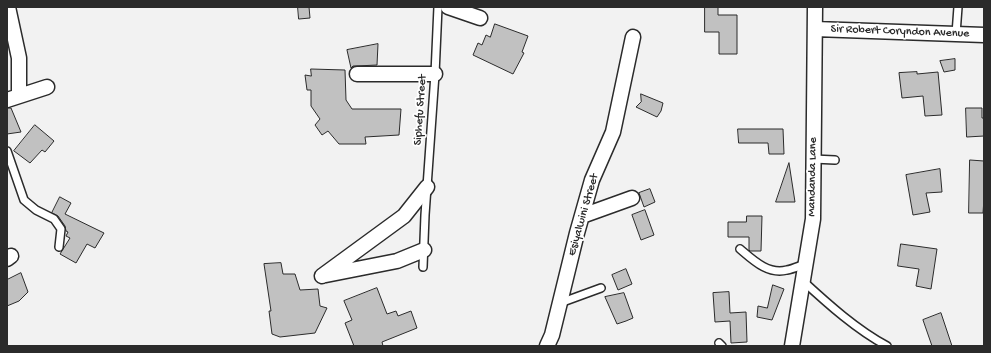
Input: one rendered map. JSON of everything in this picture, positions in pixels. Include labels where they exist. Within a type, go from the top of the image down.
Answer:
[{"type":"street","points":[[448,7],[480,18]]},
{"type":"street","name":"Mandanda Lane","points":[[792,346],[813,219],[815,7]]},
{"type":"street","points":[[8,8],[20,58],[13,98],[47,87]]},
{"type":"street","name":"Sir Robert Coryndon Avenue","points":[[815,29],[984,35]]},
{"type":"street","name":"Esiyalwini Street","points":[[547,346],[552,335],[592,180],[613,132],[633,38]]},
{"type":"street","points":[[358,74],[435,74]]},
{"type":"street","points":[[424,250],[396,262],[322,276],[404,216],[427,187]]},
{"type":"street","points":[[582,216],[632,198]]},
{"type":"lane","name":"Siphefu Street","points":[[423,267],[438,7]]},
{"type":"lane","points":[[956,34],[958,7]]},
{"type":"lane","points":[[7,151],[24,200],[36,210],[54,219],[61,229],[59,247]]},
{"type":"lane","points":[[813,159],[835,160]]},
{"type":"lane","points":[[740,249],[758,264],[773,270],[786,271],[805,264]]},
{"type":"lane","points":[[803,281],[831,306],[873,339],[887,346]]},
{"type":"lane","points":[[560,304],[601,288]]},
{"type":"building","points":[[298,7],[309,7],[310,18],[299,19]]},
{"type":"building","points":[[705,7],[718,7],[718,15],[737,15],[737,54],[719,54],[719,32],[705,32]]},
{"type":"building","points":[[495,24],[528,36],[522,52],[524,53],[513,74],[473,55],[478,43],[482,45],[486,35],[490,37]]},
{"type":"building","points":[[378,44],[377,65],[353,66],[351,68],[347,50]]},
{"type":"building","points":[[955,59],[955,70],[944,72],[940,61]]},
{"type":"building","points":[[311,69],[345,70],[346,100],[352,109],[401,109],[399,135],[365,137],[366,144],[339,144],[328,131],[322,135],[315,125],[320,119],[311,106],[311,90],[307,90],[305,75],[311,76]]},
{"type":"building","points":[[917,72],[917,74],[938,72],[942,115],[925,116],[923,96],[902,98],[899,73]]},
{"type":"building","points":[[641,94],[663,103],[661,111],[657,117],[636,107],[641,102]]},
{"type":"building","points":[[7,108],[11,108],[21,132],[7,134]]},
{"type":"building","points":[[966,108],[982,108],[982,118],[984,118],[984,136],[967,137]]},
{"type":"building","points":[[35,125],[54,141],[45,152],[42,150],[30,163],[14,151]]},
{"type":"building","points":[[738,129],[783,129],[784,154],[769,154],[768,143],[739,143]]},
{"type":"building","points":[[970,160],[984,161],[983,213],[969,213]]},
{"type":"building","points":[[789,163],[795,202],[776,202]]},
{"type":"building","points":[[940,169],[942,192],[926,193],[930,212],[913,215],[906,175]]},
{"type":"building","points":[[650,189],[655,202],[644,207],[639,193]]},
{"type":"building","points":[[60,197],[71,203],[65,214],[104,233],[95,248],[87,244],[76,263],[60,254],[70,238],[66,236],[68,232],[58,216],[52,213]]},
{"type":"building","points":[[645,210],[654,235],[641,240],[632,215]]},
{"type":"building","points":[[747,216],[762,216],[761,251],[749,250],[749,237],[728,237],[728,222],[746,222]]},
{"type":"building","points":[[901,244],[937,249],[931,289],[916,286],[919,269],[898,266]]},
{"type":"building","points":[[281,263],[283,274],[295,274],[300,290],[318,289],[320,306],[327,308],[315,333],[280,337],[272,334],[269,311],[271,311],[264,264]]},
{"type":"building","points":[[626,269],[632,284],[618,290],[612,275]]},
{"type":"building","points":[[21,273],[28,292],[19,301],[7,306],[7,280]]},
{"type":"building","points":[[773,285],[784,289],[772,320],[757,317],[758,306],[767,308]]},
{"type":"building","points":[[377,288],[387,314],[396,311],[398,316],[411,311],[417,328],[382,342],[383,346],[354,346],[345,323],[352,320],[344,301]]},
{"type":"building","points":[[729,292],[730,313],[746,312],[747,342],[731,343],[730,321],[715,322],[713,293]]},
{"type":"building","points":[[624,293],[633,318],[617,324],[605,297]]},
{"type":"building","points":[[941,313],[952,346],[932,346],[923,320]]}]
